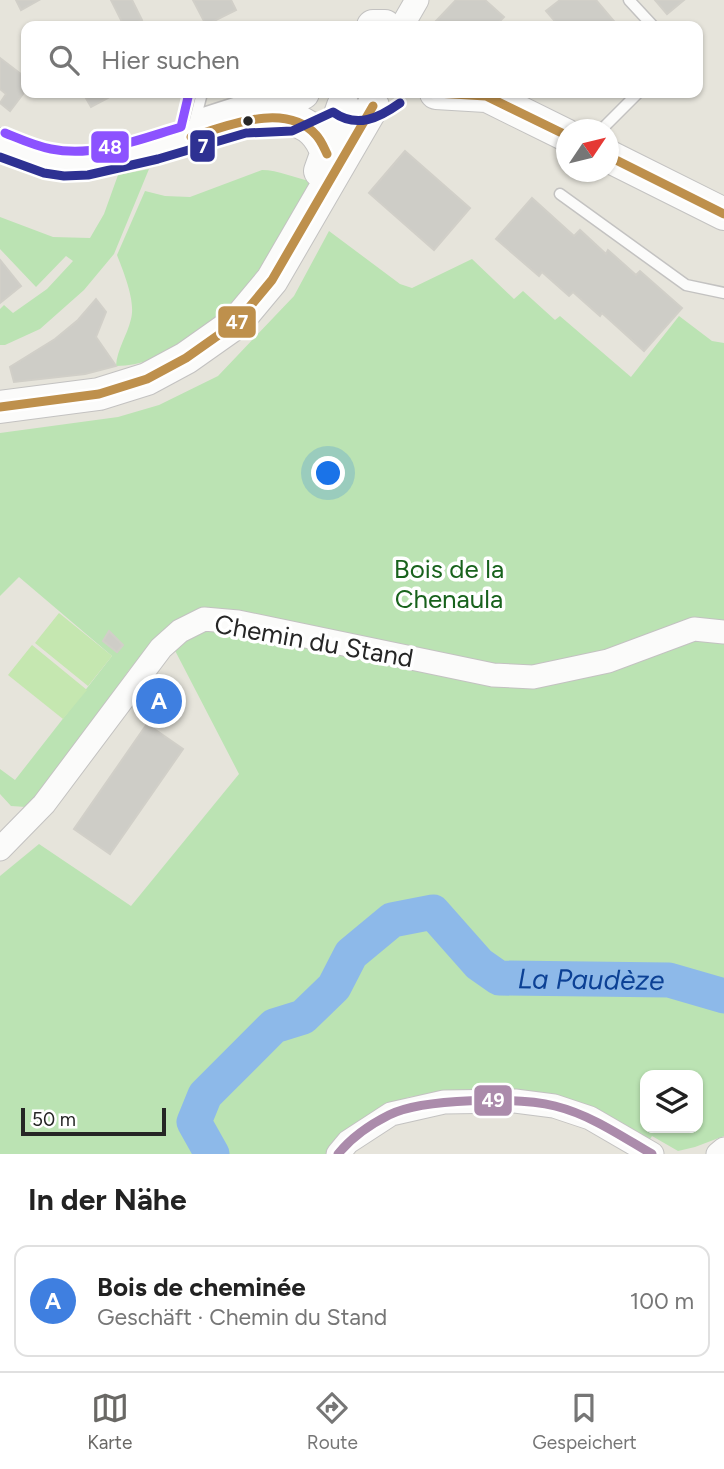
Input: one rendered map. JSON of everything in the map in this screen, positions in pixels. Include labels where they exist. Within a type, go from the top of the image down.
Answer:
[{"type":"street","points":[[405,21],[417,0]]},
{"type":"street","points":[[491,98],[556,130]]},
{"type":"street","points":[[0,145],[46,161],[86,163],[194,126],[244,121],[296,106],[355,99]]},
{"type":"street","points":[[308,220],[319,173],[355,99]]},
{"type":"street","points":[[0,407],[99,394],[147,379],[186,358],[237,322],[272,280],[308,220],[355,99]]},
{"type":"street","points":[[296,106],[305,124],[319,136],[327,154]]},
{"type":"street","points":[[619,162],[724,214]]},
{"type":"street","name":"Chemin du Stand","points":[[0,849],[44,804],[160,648],[180,631],[204,619],[238,622],[493,675],[533,677],[608,661],[694,629],[724,632]]},
{"type":"street","points":[[338,1154],[348,1142],[391,1114],[444,1102],[515,1101],[554,1106],[590,1118],[652,1154]]},
{"type":"street","points":[[718,1154],[724,1149]]},
{"type":"lane","points":[[629,0],[648,21]]},
{"type":"lane","points":[[194,126],[202,98]]},
{"type":"lane","points":[[194,126],[254,98]]},
{"type":"lane","points":[[612,119],[633,98]]},
{"type":"lane","points":[[560,194],[686,285],[724,293]]},
{"type":"green space","points":[[149,169],[114,254],[84,290],[40,329],[0,345],[0,309],[4,305],[13,313],[47,289],[73,261],[66,256],[36,287],[0,249],[0,217],[53,237],[90,238],[104,214],[118,175]]},
{"type":"green space","points":[[262,170],[310,181],[259,270],[227,307],[186,341],[152,359],[116,366],[132,312],[128,286],[117,255],[145,191],[165,196],[190,197]]},
{"type":"green space","name":"Bois de la Chenaula","points":[[329,231],[400,284],[412,288],[472,259],[514,299],[523,291],[555,320],[560,316],[631,377],[679,316],[712,341],[724,343],[724,1136],[678,1151],[652,1136],[649,1141],[453,1091],[409,1097],[376,1110],[343,1133],[326,1154],[0,1154],[0,876],[39,844],[131,906],[239,774],[168,637],[166,628],[129,670],[45,789],[26,807],[11,806],[0,794],[0,769],[15,780],[112,656],[19,577],[0,596],[0,433],[118,417],[159,405],[218,376],[294,296]]},
{"type":"green space","points":[[59,613],[112,656],[88,686],[35,643]]},
{"type":"green space","points":[[32,645],[87,690],[63,719],[8,675]]},
{"type":"building","points":[[16,0],[39,0],[21,10]]},
{"type":"building","points":[[111,0],[132,0],[142,20],[122,21]]},
{"type":"building","points":[[193,0],[231,0],[236,10],[214,21],[204,21]]},
{"type":"building","points":[[456,0],[485,0],[504,17],[500,21],[436,21]]},
{"type":"building","points":[[560,0],[596,0],[614,21],[555,21],[546,11]]},
{"type":"building","points":[[655,0],[684,0],[667,14]]},
{"type":"building","points":[[0,58],[21,74],[21,97],[10,111],[0,103],[6,94],[0,89]]},
{"type":"building","points":[[86,98],[108,98],[91,107]]},
{"type":"building","points":[[405,151],[470,208],[434,250],[369,193]]},
{"type":"building","points":[[532,198],[574,236],[580,230],[606,254],[608,250],[636,275],[640,271],[682,308],[644,351],[602,313],[600,316],[573,292],[569,296],[542,272],[539,276],[496,239]]},
{"type":"building","points":[[0,260],[21,286],[0,303]]},
{"type":"building","points":[[96,299],[106,312],[96,337],[116,366],[85,374],[14,382],[10,367],[55,339],[78,320]]},
{"type":"building","points":[[109,631],[123,645],[117,652],[103,641]]},
{"type":"building","points":[[158,691],[173,701],[165,714],[149,703]]},
{"type":"building","points":[[147,724],[183,749],[110,854],[74,829]]},
{"type":"waterway","name":"La Paudèze","points":[[212,1154],[194,1122],[205,1095],[274,1026],[303,1017],[334,987],[351,954],[392,920],[433,912],[479,964],[499,978],[669,980],[724,996]]},
{"type":"transit line","name":"48","points":[[5,133],[39,146],[68,151],[117,146],[181,127],[188,98]]},
{"type":"transit line","name":"47","points":[[490,98],[556,130]]},
{"type":"transit line","name":"7","points":[[0,157],[44,173],[88,175],[158,159],[246,133],[292,131],[333,112],[351,120],[368,119],[400,103]]},
{"type":"transit line","name":"47","points":[[0,407],[99,394],[147,379],[186,358],[237,322],[272,280],[373,106]]},
{"type":"transit line","name":"47","points":[[191,137],[256,119],[289,119],[316,135],[327,154]]},
{"type":"transit line","name":"47","points":[[619,162],[724,214]]},
{"type":"transit line","name":"49","points":[[338,1154],[368,1127],[404,1109],[447,1102],[495,1100],[539,1103],[568,1110],[605,1127],[652,1154]]},
{"type":"place","name":"Bois de cheminée","points":[[159,701]]}]
